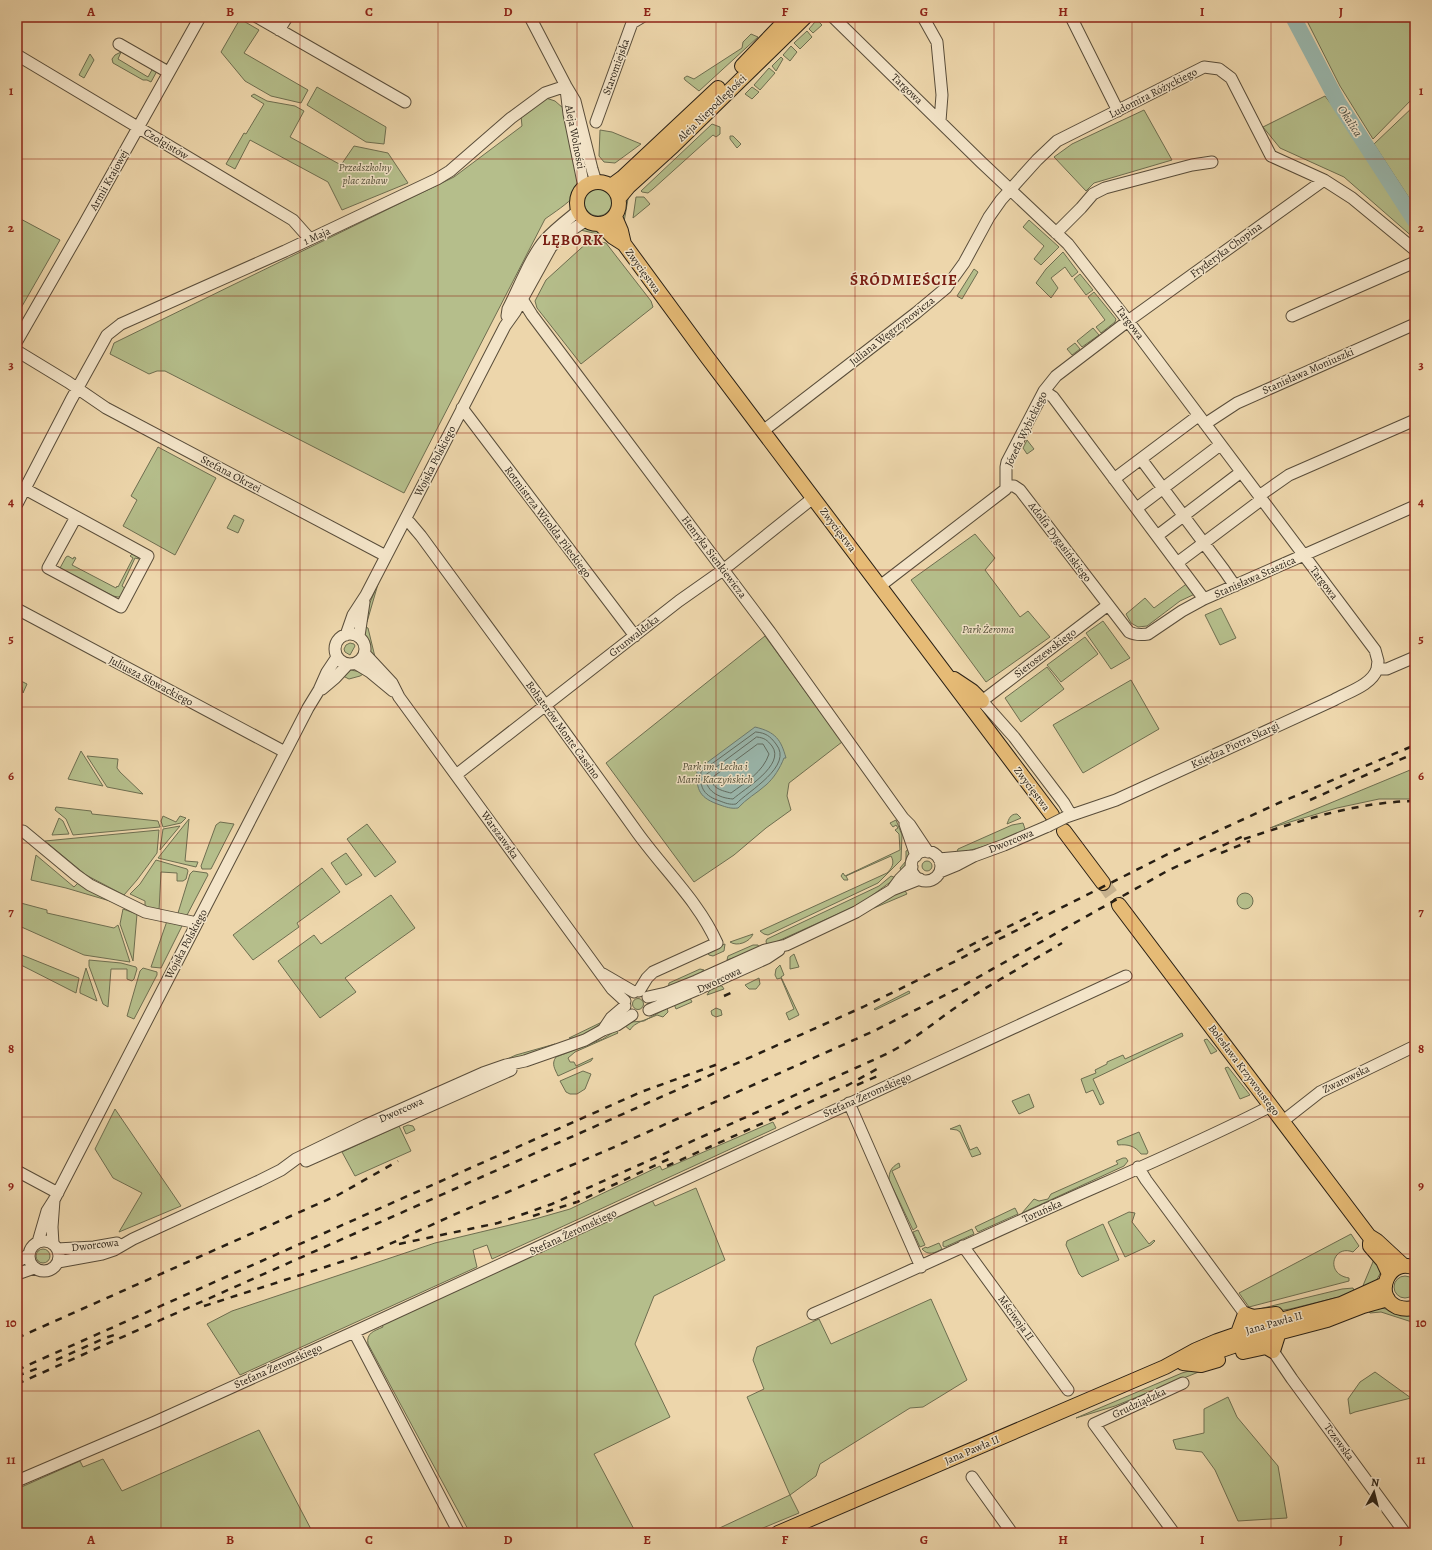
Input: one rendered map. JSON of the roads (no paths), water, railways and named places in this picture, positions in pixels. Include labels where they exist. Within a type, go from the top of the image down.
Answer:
[{"type":"main road","name":"Aleja Niepodległości","points":[[610,186],[634,168],[737,70],[789,17]]},
{"type":"main road","name":"Aleja Niepodległości","points":[[619,198],[645,170],[673,146],[805,17]]},
{"type":"main road","points":[[604,183],[610,186],[616,191],[619,198],[620,205],[615,217],[609,222],[601,225],[593,224],[582,216],[577,205],[578,198],[590,185],[604,183]]},
{"type":"main road","name":"Zwycięstwa","points":[[615,217],[621,230],[624,244]]},
{"type":"main road","name":"Zwycięstwa","points":[[601,225],[613,237],[624,244],[813,498],[946,674],[1060,821],[1103,883]]},
{"type":"main road","points":[[946,674],[972,691],[982,701]]},
{"type":"main road","name":"Bolesława Krzywoustego","points":[[1119,904],[1369,1236],[1409,1267]]},
{"type":"main road","name":"Bolesława Krzywoustego","points":[[1369,1236],[1370,1246],[1382,1261],[1387,1279],[1385,1292],[1388,1299]]},
{"type":"main road","name":"Jana Pawła II","points":[[778,1533],[1165,1367],[1196,1350],[1238,1333],[1341,1304],[1387,1279],[1396,1268],[1409,1267]]},
{"type":"main road","points":[[1388,1299],[1394,1306],[1402,1309],[1414,1309]]},
{"type":"main road","name":"Jana Pawła II","points":[[1165,1367],[1183,1363],[1279,1332],[1327,1320],[1363,1306],[1388,1299]]},
{"type":"main road","points":[[1238,1333],[1245,1314],[1253,1318],[1273,1314],[1298,1315]]},
{"type":"main road","points":[[1183,1363],[1201,1365],[1257,1348],[1266,1347],[1273,1351],[1279,1332]]},
{"type":"street","name":"Armii Krajowej","points":[[17,341],[200,17]]},
{"type":"street","points":[[257,17],[404,102]]},
{"type":"street","points":[[280,30],[287,17]]},
{"type":"street","name":"Aleja Wolności","points":[[530,17],[575,101],[592,169],[590,185]]},
{"type":"street","name":"Staromiejska","points":[[596,122],[632,23],[642,17]]},
{"type":"street","name":"Targowa","points":[[833,17],[1009,190],[1068,244],[1128,321],[1375,650],[1378,669]]},
{"type":"street","points":[[923,17],[937,42],[942,94],[940,121]]},
{"type":"street","points":[[1071,17],[1118,111]]},
{"type":"street","points":[[119,44],[168,72]]},
{"type":"street","name":"Czołgistów","points":[[17,55],[293,220],[309,238]]},
{"type":"street","name":"Ludomira Różyckiego","points":[[1009,190],[1057,141],[1204,67],[1219,69],[1231,78],[1271,156],[1324,180]]},
{"type":"street","name":"1 Maja","points":[[20,496],[107,335],[117,327],[285,251],[309,238],[437,179],[450,171],[512,118],[545,93],[566,86]]},
{"type":"street","points":[[1056,233],[1093,194],[1112,186],[1212,162]]},
{"type":"street","points":[[1324,180],[1352,198],[1415,250]]},
{"type":"street","name":"Fryderyka Chopina","points":[[1128,321],[1324,180]]},
{"type":"street","name":"Juliana Węgrzynowicza","points":[[763,431],[916,313],[946,288],[964,263],[989,218],[1009,190]]},
{"type":"street","name":"Wojska Polskiego","points":[[346,635],[353,615],[366,596],[505,326],[551,247],[582,216]]},
{"type":"street","name":"Wojska Polskiego","points":[[505,326],[508,308],[545,240],[556,229],[582,216]]},
{"type":"street","points":[[1292,316],[1415,262]]},
{"type":"street","name":"Henryka Sienkiewicza","points":[[522,299],[532,315],[723,570],[903,818],[910,825],[928,852]]},
{"type":"street","name":"Józefa Wybickiego","points":[[1007,486],[1007,462],[1044,391],[1056,376],[1128,321]]},
{"type":"street","name":"Stanisława Moniuszki","points":[[1114,479],[1141,459],[1201,420],[1415,324]]},
{"type":"street","name":"Stefana Okrzei","points":[[17,351],[78,388],[106,408],[386,556]]},
{"type":"street","points":[[1044,391],[1052,396],[1204,599]]},
{"type":"street","name":"Rotmistrza Witolda Pileckiego","points":[[462,408],[635,636]]},
{"type":"street","points":[[1177,563],[1289,475],[1415,420]]},
{"type":"street","points":[[1137,508],[1220,445]]},
{"type":"street","points":[[1141,459],[1235,586]]},
{"type":"street","points":[[1157,536],[1241,472]]},
{"type":"street","points":[[880,586],[1002,493],[1007,486]]},
{"type":"street","name":"Adolfa Dygasińskiego","points":[[1007,486],[1014,486],[1020,490],[1108,605]]},
{"type":"street","points":[[20,496],[76,516],[148,556],[121,607],[48,568],[76,516]]},
{"type":"street","name":"Grunwaldzka","points":[[456,775],[635,636],[723,570],[813,498]]},
{"type":"street","name":"Stanisława Staszica","points":[[1108,605],[1129,632],[1142,635],[1148,634],[1182,611],[1204,599],[1415,506]]},
{"type":"street","name":"Bohaterów Monte Cassino","points":[[405,520],[418,532],[636,831],[685,892],[709,926],[717,943],[653,972],[647,978],[640,993]]},
{"type":"street","name":"Wojska Polskiego","points":[[359,636],[366,596]]},
{"type":"street","name":"Sieroszewskiego","points":[[982,701],[1108,605]]},
{"type":"street","name":"Juliusza Słowackiego","points":[[17,609],[285,752]]},
{"type":"street","points":[[354,634],[359,636],[364,643],[365,654],[361,660],[351,664],[343,662],[337,656],[336,651],[337,644],[340,639],[346,635],[354,634]]},
{"type":"street","name":"Warszawska","points":[[365,654],[392,683],[399,697],[612,989],[627,1007]]},
{"type":"street","name":"Wojska Polskiego","points":[[38,1242],[47,1211],[285,752],[308,708],[320,690],[327,672],[337,656]]},
{"type":"street","points":[[1378,669],[1388,669],[1415,657]]},
{"type":"street","name":"Wojska Polskiego","points":[[320,690],[351,664]]},
{"type":"street","name":"Warszawska","points":[[351,664],[370,672],[399,697]]},
{"type":"street","name":"Księdza Piotra Skargi","points":[[1060,821],[1116,800],[1334,700],[1368,681],[1378,669]]},
{"type":"street","points":[[982,701],[1014,737],[1064,803],[1060,821]]},
{"type":"street","name":"Henryka Sienkiewicza","points":[[903,818],[916,856]]},
{"type":"street","name":"Dworcowa","points":[[940,872],[974,856],[1060,821]]},
{"type":"street","points":[[22,831],[90,885],[145,912],[197,923]]},
{"type":"street","points":[[923,852],[928,852],[935,854],[939,859],[940,872],[930,881],[920,880],[914,875],[912,862],[916,856],[923,852]]},
{"type":"street","name":"Dworcowa","points":[[939,859],[974,856]]},
{"type":"street","name":"Dworcowa","points":[[892,890],[912,867]]},
{"type":"street","name":"Dworcowa","points":[[640,993],[672,991],[765,950],[786,945],[856,912],[892,890],[920,880]]},
{"type":"street","name":"Dworcowa","points":[[649,1010],[768,958],[786,945]]},
{"type":"street","name":"Warszawska","points":[[601,972],[640,993]]},
{"type":"street","name":"Stefana Żeromskiego","points":[[17,1481],[155,1422],[354,1332],[1126,976]]},
{"type":"street","points":[[640,993],[650,1001],[649,1010],[643,1016],[635,1016],[627,1007],[627,997],[640,993]]},
{"type":"street","name":"Dworcowa","points":[[54,1270],[114,1250],[133,1239],[245,1188],[477,1076],[506,1065],[526,1061],[585,1040],[603,1030],[610,1018],[627,1007]]},
{"type":"street","name":"Zwarowska","points":[[1283,1121],[1320,1092],[1415,1046]]},
{"type":"street","points":[[850,1103],[921,1267]]},
{"type":"street","name":"Toruńska","points":[[812,1314],[921,1267],[1271,1106]]},
{"type":"street","points":[[1138,1168],[1245,1314]]},
{"type":"street","points":[[17,1171],[56,1196]]},
{"type":"street","name":"Wojska Polskiego","points":[[55,1246],[52,1227],[56,1196]]},
{"type":"street","name":"Dworcowa","points":[[55,1246],[94,1247],[133,1239]]},
{"type":"street","points":[[48,1241],[55,1246],[59,1253],[54,1270],[42,1272],[30,1264],[28,1255],[31,1247],[38,1242],[48,1241]]},
{"type":"street","name":"Mściwoja II","points":[[964,1246],[1068,1390]]},
{"type":"street","points":[[17,1262],[28,1255]]},
{"type":"street","points":[[17,1274],[34,1268]]},
{"type":"street","points":[[354,1332],[460,1533]]},
{"type":"street","name":"Tczewska","points":[[1273,1351],[1405,1533]]},
{"type":"street","name":"Grudziądzka","points":[[1174,1533],[1094,1424],[1183,1382]]},
{"type":"street","points":[[972,1477],[1012,1533]]},
{"type":"water","points":[[755,727],[773,734],[780,742],[786,758],[784,758],[772,779],[738,808],[726,807],[708,800],[701,793],[697,783],[697,770]]},
{"type":"waterway","name":"Okalica","points":[[1293,17],[1338,102],[1415,221]]},
{"type":"tunnel","points":[[1103,883],[1119,905]]},
{"type":"railway","points":[[17,1384],[863,1007],[1174,851],[1281,802],[1415,745]]},
{"type":"railway","points":[[1310,800],[1415,753]]},
{"type":"railway","points":[[1244,839],[1307,819],[1349,809],[1393,802],[1415,801]]},
{"type":"railway","points":[[204,1306],[372,1252],[460,1212],[603,1152],[874,1031],[957,989],[1169,870],[1248,834]]},
{"type":"railway","points":[[1221,853],[1250,841]]},
{"type":"railway","points":[[957,952],[1038,912]]},
{"type":"railway","points":[[399,1244],[498,1223],[552,1204],[880,1057],[912,1039],[974,995],[1062,943]]},
{"type":"railway","points":[[724,996],[733,992]]},
{"type":"railway","points":[[17,1370],[641,1092],[718,1064]]},
{"type":"railway","points":[[667,1166],[848,1085],[877,1069]]},
{"type":"railway","points":[[857,1085],[880,1075]]},
{"type":"railway","points":[[533,1216],[577,1202],[671,1158]]},
{"type":"railway","points":[[17,1338],[338,1195],[398,1161]]},
{"type":"railway","points":[[56,1360],[105,1338],[120,1333]]},
{"type":"railway","points":[[17,1376],[41,1367]]},
{"type":"district","name":"LĘBORK","points":[[573,240]]},
{"type":"district","name":"ŚRÓDMIEŚCIE","points":[[904,280]]},
{"type":"park label","name":"Przedszkolny plac zabaw","points":[[365,173]]},
{"type":"park label","name":"Park Żeroma","points":[[988,629]]},
{"type":"park label","name":"Park im. Lecha i Marii Kaczyńskich","points":[[715,772]]}]
